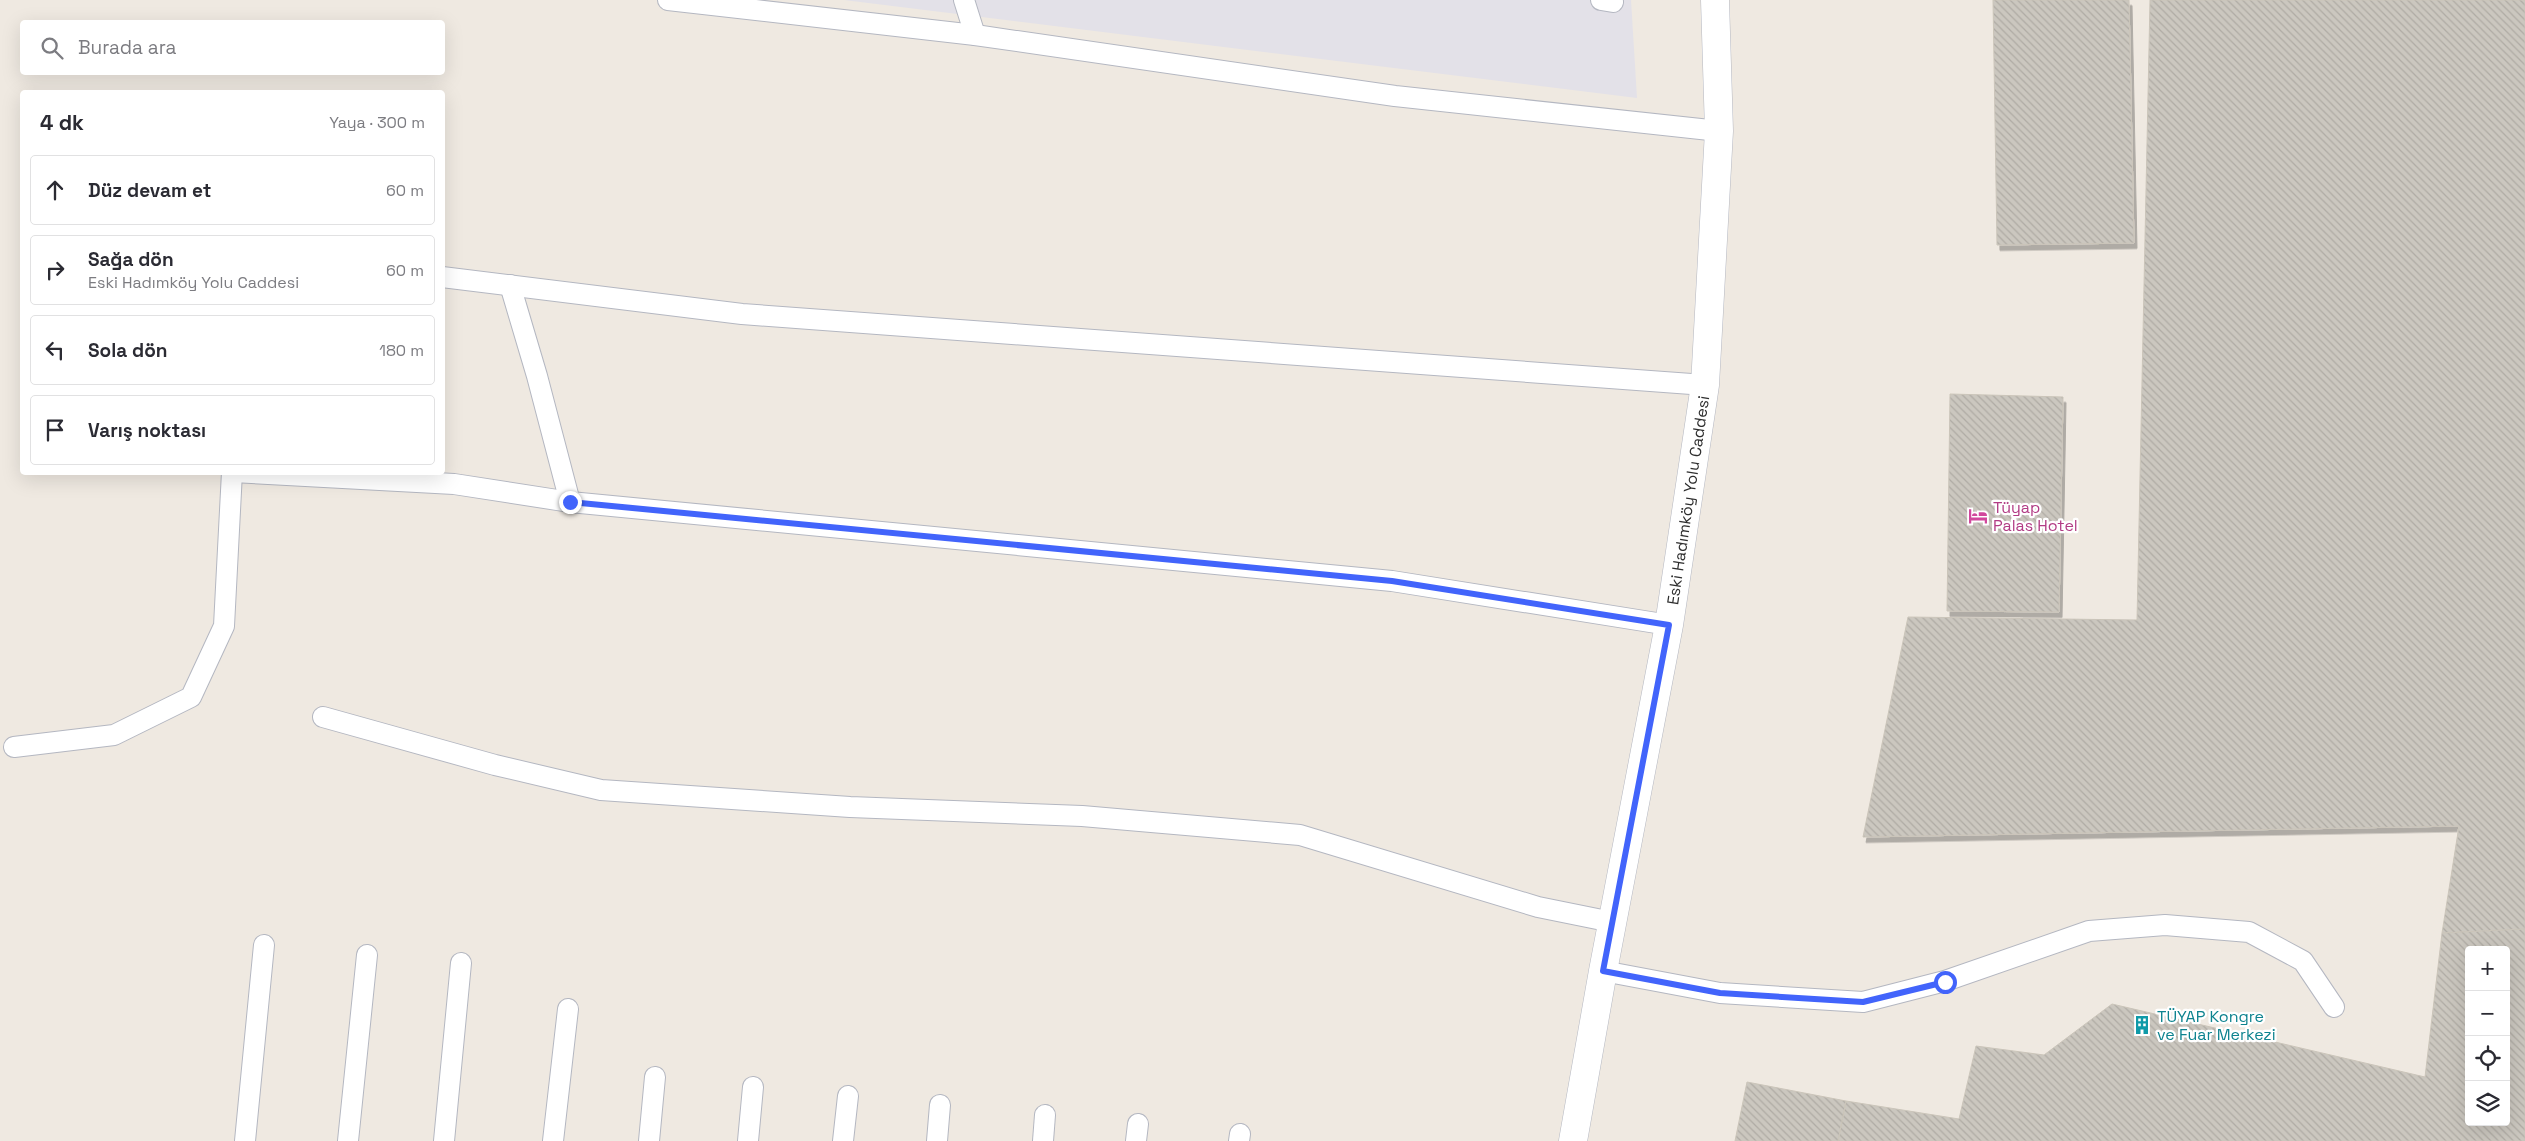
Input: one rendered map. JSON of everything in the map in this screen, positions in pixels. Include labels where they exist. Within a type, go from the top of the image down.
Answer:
[{"type":"street","name":"Eski Hadımköy Yolu Caddesi","points":[[1573,1141],[1612,922],[1669,625],[1705,385],[1719,130],[1715,0]]},
{"type":"lane","points":[[668,0],[975,35],[1395,96],[1719,130]]},
{"type":"lane","points":[[964,0],[975,35]]},
{"type":"lane","points":[[445,277],[742,314],[1705,385]]},
{"type":"lane","points":[[510,285],[537,376],[570,502]]},
{"type":"lane","points":[[14,748],[114,735],[190,697],[224,626],[233,475]]},
{"type":"lane","points":[[288,475],[454,484],[570,502],[1392,581],[1669,625]]},
{"type":"lane","points":[[323,717],[495,765],[601,790],[850,807],[1082,816],[1300,835],[1538,907],[1612,922]]},
{"type":"lane","points":[[1603,971],[1720,993],[1863,1002],[1945,982],[2090,931],[2165,925],[2249,932],[2302,961],[2334,1006]]},
{"type":"lane","points":[[245,1141],[264,945]]},
{"type":"lane","points":[[348,1141],[367,955]]},
{"type":"lane","points":[[444,1141],[460,963]]},
{"type":"lane","points":[[553,1141],[568,1009]]},
{"type":"lane","points":[[649,1141],[655,1077]]},
{"type":"lane","points":[[748,1141],[753,1087]]},
{"type":"lane","points":[[844,1141],[848,1096]]},
{"type":"lane","points":[[937,1141],[940,1105]]},
{"type":"lane","points":[[1043,1141],[1045,1115]]},
{"type":"shaded area","points":[[844,0],[1631,0],[1637,98]]},
{"type":"building","points":[[1993,0],[2129,0],[2134,243],[1997,245]]},
{"type":"building","points":[[2150,0],[2525,0],[2525,929],[2442,933],[2459,826],[1863,837],[1908,617],[2137,620]]},
{"type":"building","points":[[1950,394],[2063,397],[2059,612],[1947,611]]},
{"type":"building","name":"TÜYAP Kongre ve Fuar Merkezi","points":[[2525,929],[2525,1141],[1838,1141],[1846,1101],[1959,1119],[1976,1046],[2044,1055],[2112,1004],[2425,1077],[2442,933]]},
{"type":"building","points":[[1747,1082],[1846,1101],[1838,1141],[1735,1141]]},
{"type":"place","name":"Tüyap Palas Hotel","points":[[1978,516]]},
{"type":"place","name":"TÜYAP Kongre ve Fuar Merkezi","points":[[2142,1025]]},
{"type":"route","points":[[570,502],[1392,581],[1669,625],[1603,971],[1720,993],[1863,1002],[1945,982]]}]
